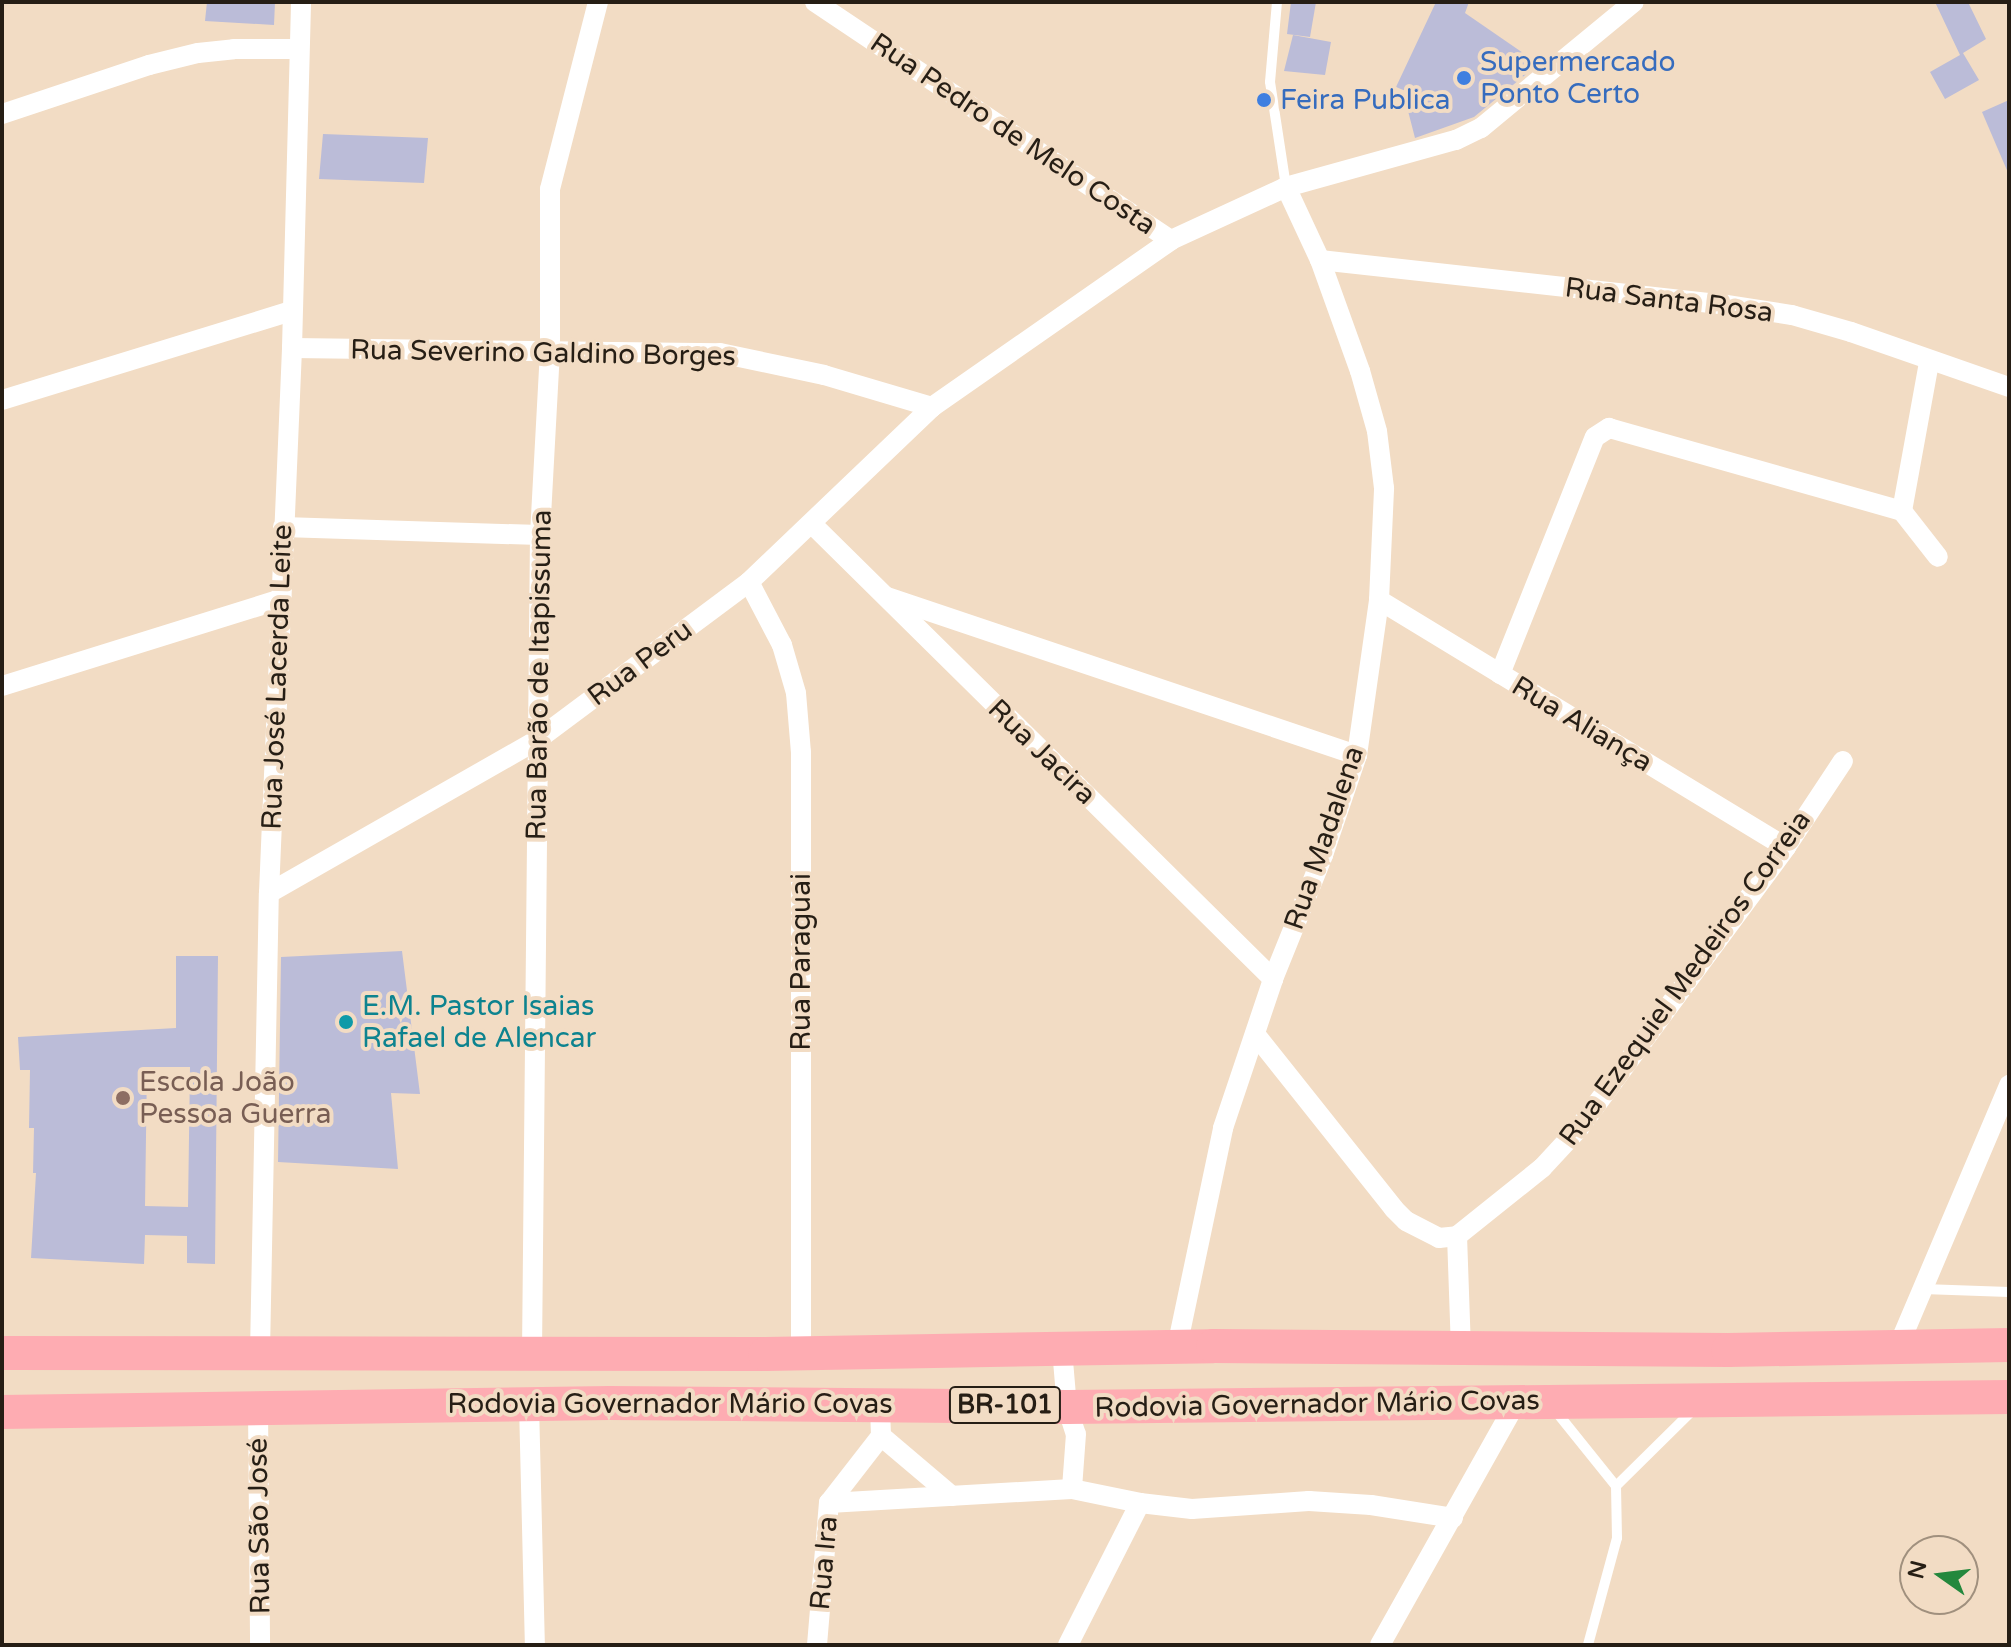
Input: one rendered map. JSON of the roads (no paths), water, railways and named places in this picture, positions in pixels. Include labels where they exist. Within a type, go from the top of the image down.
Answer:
[{"type":"highway","name":"Rodovia Governador Mário Covas","points":[[2,1353],[801,1353],[1177,1347],[1461,1350],[2009,1345]]},
{"type":"highway","name":"Rodovia Governador Mário Covas","points":[[2,1412],[529,1404],[880,1403],[1067,1407],[2009,1397]]},
{"type":"street","name":"Rua José Lacerda Leite","points":[[260,1353],[269,893],[292,348],[301,2]]},
{"type":"street","name":"Rua Barão de Itapissuma","points":[[532,1353],[540,535],[550,353],[550,189],[598,2]]},
{"type":"street","name":"Rua Pedro de Melo Costa","points":[[815,2],[1171,240]]},
{"type":"street","name":"Rua Peru","points":[[269,893],[537,740],[749,582],[932,407],[1171,240],[1286,187],[1456,140],[1481,128],[1634,2]]},
{"type":"street","points":[[2,114],[149,65],[198,53],[234,49],[299,49]]},
{"type":"street","name":"Rua Madalena","points":[[1177,1347],[1223,1128],[1273,979],[1323,855],[1357,755],[1379,600],[1384,488],[1377,431],[1360,371],[1320,260],[1286,187]]},
{"type":"street","name":"Rua Santa Rosa","points":[[1320,260],[1720,304],[1792,315],[1851,332],[1929,362],[2009,387]]},
{"type":"street","points":[[2,400],[292,311]]},
{"type":"street","name":"Rua Severino Galdino Borges","points":[[292,348],[720,353],[770,361],[932,407]]},
{"type":"street","points":[[1902,511],[1929,362]]},
{"type":"street","points":[[1500,674],[1595,437],[1609,428],[1902,511],[1938,557]]},
{"type":"street","name":"Rua Jacira","points":[[812,524],[1273,979]]},
{"type":"street","points":[[283,527],[540,535]]},
{"type":"street","name":"Rua Paraguai","points":[[749,582],[782,645],[796,693],[801,752],[801,1353]]},
{"type":"street","points":[[883,596],[1357,755]]},
{"type":"street","points":[[2,686],[282,599]]},
{"type":"street","name":"Rua Aliança","points":[[1379,600],[1786,847]]},
{"type":"street","name":"Rua Ezequiel Medeiros Correia","points":[[1457,1236],[1542,1168],[1579,1128],[1786,847],[1843,761]]},
{"type":"street","points":[[1255,1034],[1394,1209],[1406,1221],[1439,1238],[1457,1236],[1461,1350]]},
{"type":"street","points":[[1898,1347],[2009,1085]]},
{"type":"street","points":[[1062,1349],[1067,1407],[1076,1434],[1077,1454],[1072,1489]]},
{"type":"street","points":[[1380,1645],[1453,1518],[1532,1401]]},
{"type":"street","points":[[880,1403],[881,1436],[952,1496]]},
{"type":"street","points":[[529,1404],[535,1645]]},
{"type":"street","name":"Rua São José","points":[[258,1407],[260,1645]]},
{"type":"street","name":"Rua Ira","points":[[817,1645],[829,1503],[881,1436]]},
{"type":"street","points":[[829,1503],[1072,1489],[1116,1495],[1140,1503],[1192,1509],[1309,1501],[1453,1518]]},
{"type":"street","points":[[1068,1645],[1140,1503]]},
{"type":"lane","points":[[1277,2],[1270,82],[1286,187]]},
{"type":"lane","points":[[1923,1289],[2009,1292]]},
{"type":"lane","points":[[1532,1401],[1616,1486],[1617,1538],[1588,1645]]},
{"type":"lane","points":[[1616,1486],[1702,1401]]},
{"type":"place","name":"Supermercado Ponto Certo","points":[[1464,78]]},
{"type":"place","name":"Feira Publica","points":[[1264,100]]},
{"type":"place","name":"E.M. Pastor Isaias Rafael de Alencar","points":[[346,1022]]},
{"type":"place","name":"Escola João Pessoa Guerra","points":[[123,1098]]}]
